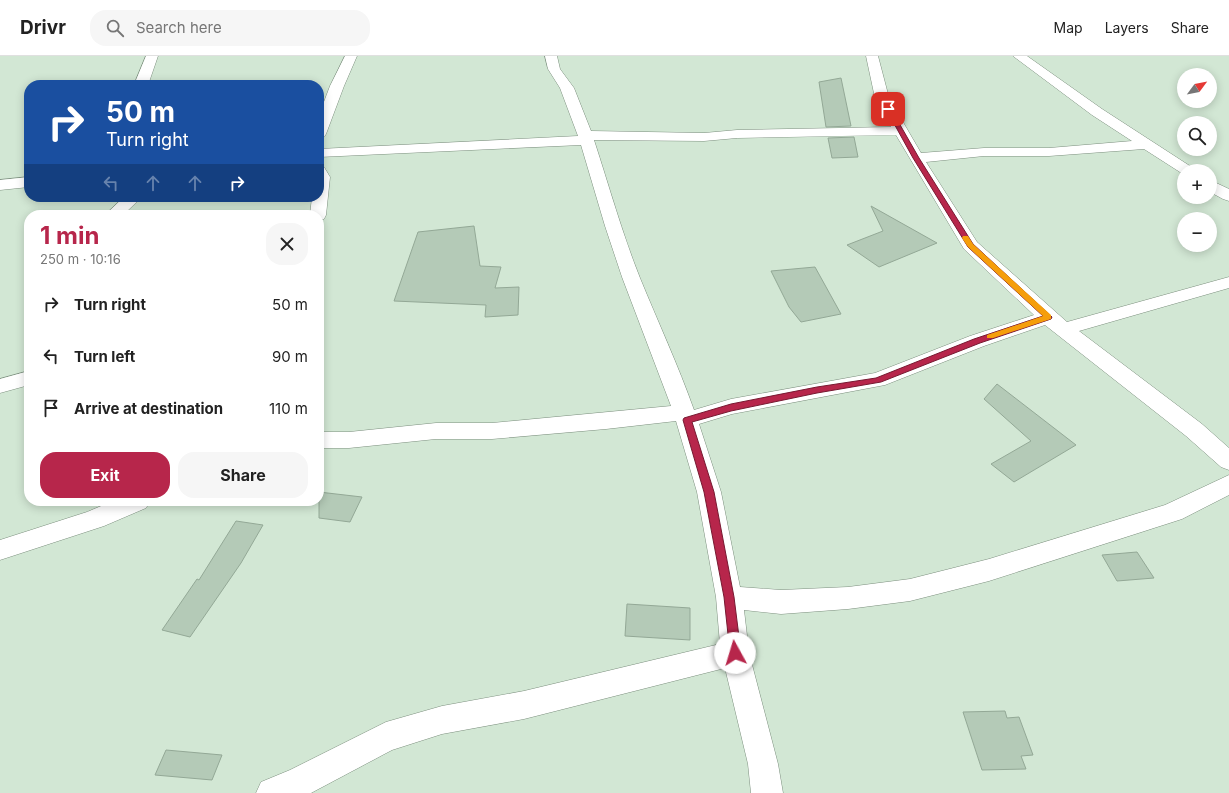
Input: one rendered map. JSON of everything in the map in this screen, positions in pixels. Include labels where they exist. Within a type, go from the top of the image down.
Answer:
[{"type":"street","points":[[143,80],[152,56]]},
{"type":"street","points":[[324,121],[337,86],[351,56]]},
{"type":"street","points":[[552,56],[554,69],[567,88],[580,119],[631,277],[669,370],[709,492],[729,597],[735,653],[763,764],[767,793]]},
{"type":"street","points":[[872,56],[882,98],[916,158],[970,245],[1056,323],[1194,430],[1229,461]]},
{"type":"street","points":[[1019,56],[1097,112],[1177,164]]},
{"type":"street","points":[[324,153],[585,138],[704,137],[745,134],[901,131]]},
{"type":"street","points":[[916,158],[984,152],[1049,152],[1100,149],[1147,144]]},
{"type":"street","points":[[0,185],[24,183]]},
{"type":"street","points":[[1217,189],[1229,196]]},
{"type":"street","points":[[119,210],[128,202]]},
{"type":"street","points":[[324,440],[349,440],[436,431],[492,431],[685,416],[817,390],[878,380],[977,341],[1056,323],[1108,318],[1164,300],[1229,282]]},
{"type":"street","points":[[0,386],[24,375]]},
{"type":"street","points":[[729,597],[781,602],[848,598],[910,590],[989,570],[1173,512],[1229,484]]},
{"type":"street","points":[[0,550],[95,519],[126,506]]},
{"type":"street","points":[[278,792],[393,734],[442,720],[524,705],[735,653]]},
{"type":"building","points":[[841,78],[851,126],[826,127],[819,82]]},
{"type":"building","points":[[854,137],[858,157],[832,158],[828,138]]},
{"type":"building","points":[[871,206],[937,243],[879,267],[847,245],[883,231]]},
{"type":"building","points":[[474,226],[480,266],[501,267],[495,288],[519,287],[518,315],[485,317],[486,305],[394,301],[418,232]]},
{"type":"building","points":[[815,267],[841,314],[801,322],[789,307],[771,271]]},
{"type":"building","points":[[997,384],[1076,445],[1014,482],[991,464],[1031,441],[984,399]]},
{"type":"building","points":[[324,493],[362,497],[350,522],[319,518],[319,506],[324,506]]},
{"type":"building","points":[[236,521],[263,525],[241,563],[190,637],[162,630],[197,579],[199,580]]},
{"type":"building","points":[[1137,552],[1154,578],[1117,581],[1102,555]]},
{"type":"building","points":[[627,604],[690,608],[690,640],[625,636]]},
{"type":"building","points":[[1005,711],[1007,718],[1019,717],[1033,755],[1021,756],[1026,769],[982,770],[963,712]]},
{"type":"building","points":[[166,750],[222,755],[212,780],[155,775]]},
{"type":"slow traffic","points":[[966,238],[970,245],[1048,317],[990,337]]},
{"type":"route","points":[[735,653],[729,597],[709,492],[687,420],[731,407],[878,380],[977,341],[1048,317],[970,245],[916,158],[888,109]]}]
